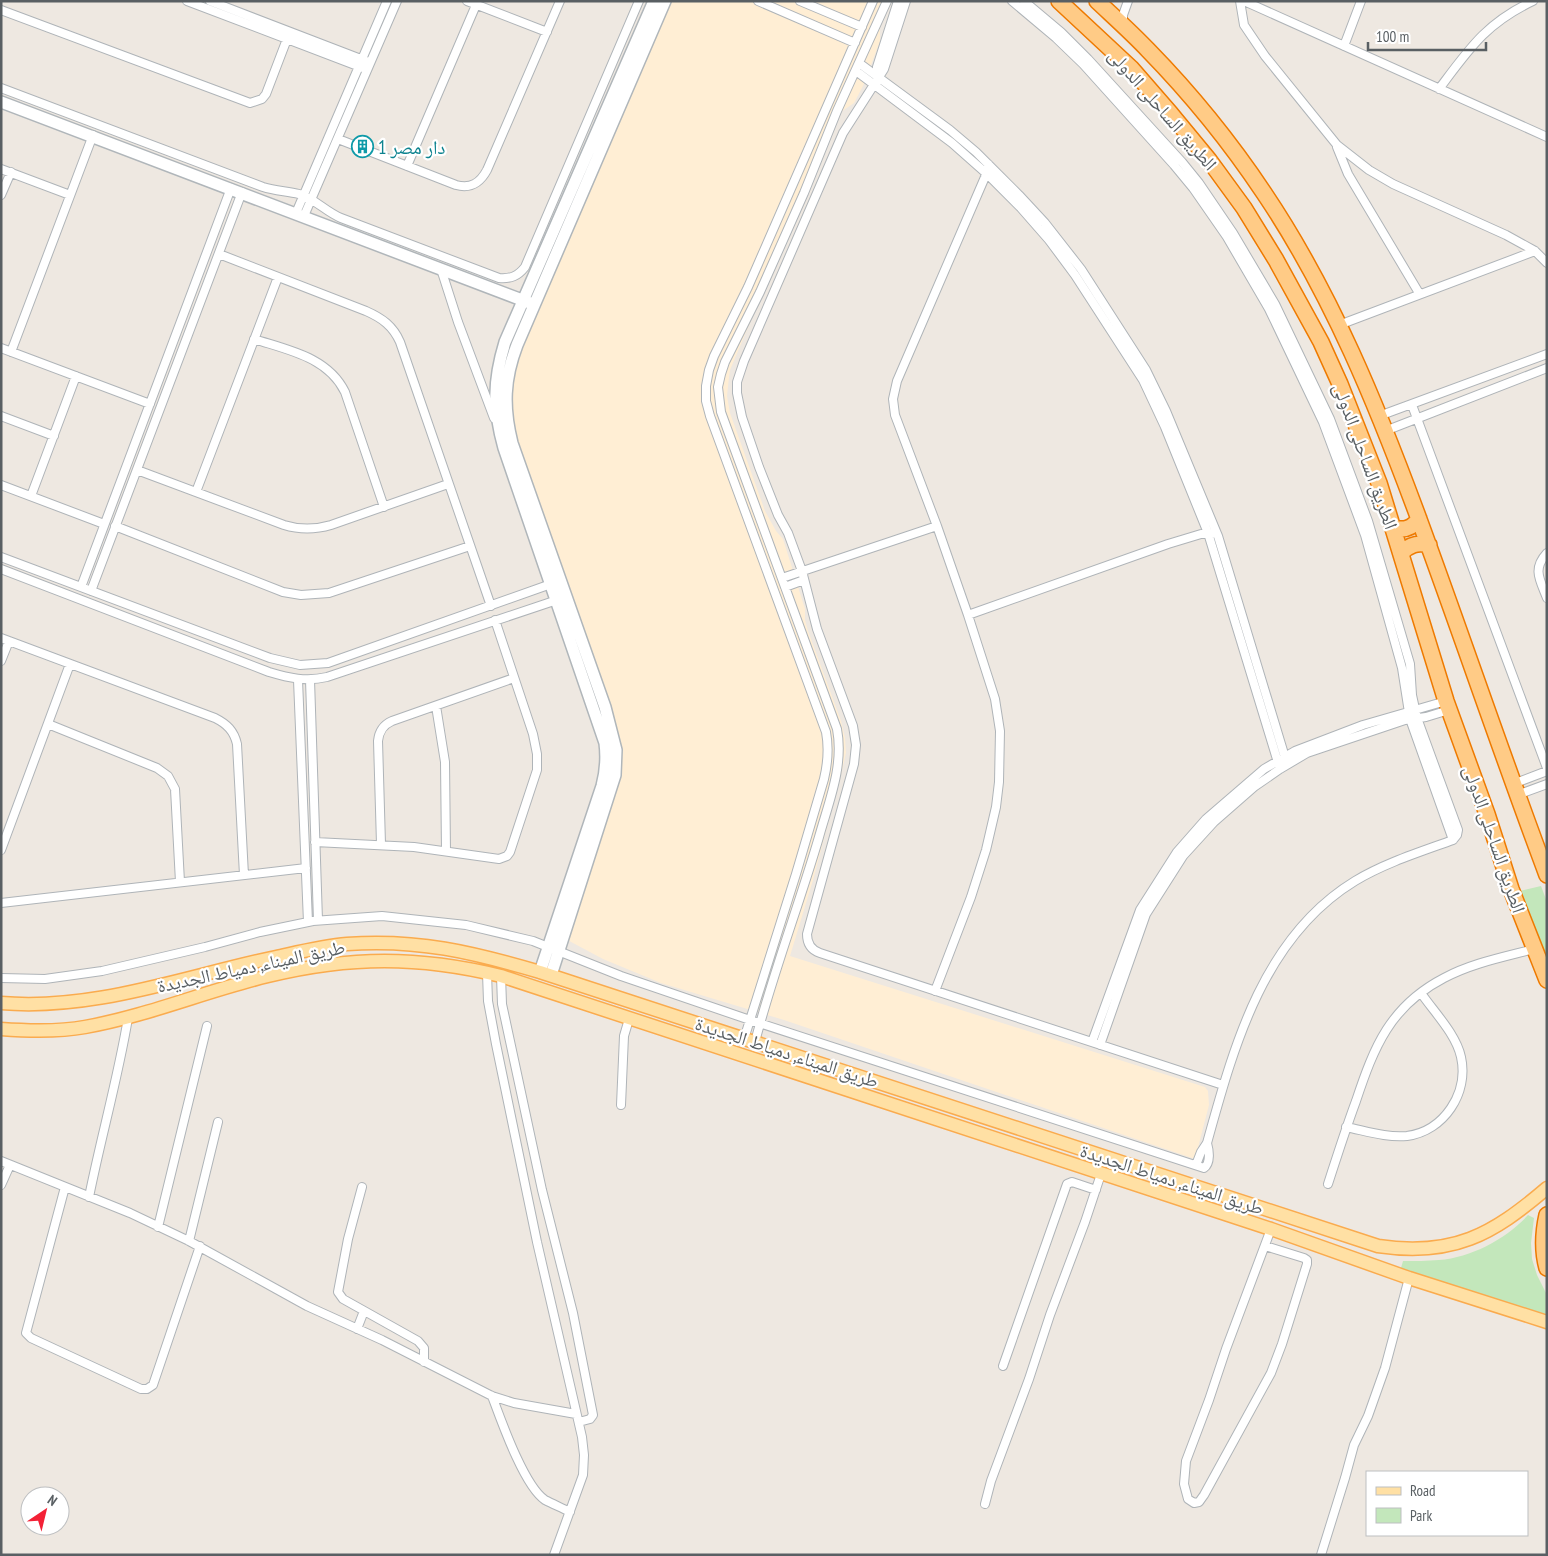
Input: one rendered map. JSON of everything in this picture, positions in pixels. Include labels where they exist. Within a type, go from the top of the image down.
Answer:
[{"type":"highway","name":"الطريق الساحلى الدولى","points":[[1059,1],[1131,68],[1178,122],[1244,208],[1281,268],[1321,342],[1346,401],[1394,528],[1416,609],[1447,705],[1487,814],[1511,889],[1547,980]]},
{"type":"highway","name":"الطريق الساحلى الدولى","points":[[1097,1],[1148,49],[1228,142],[1297,244],[1339,324],[1382,424],[1429,545],[1547,875]]},
{"type":"highway","points":[[1394,528],[1400,530],[1411,528],[1419,519]]},
{"type":"highway","points":[[1401,553],[1410,546],[1429,545]]},
{"type":"highway","points":[[1547,1214],[1543,1230],[1543,1248],[1547,1268]]},
{"type":"main road","name":"طريق الميناء, دمياط الجديدة","points":[[1,1003],[46,1005],[106,998],[289,954],[353,944],[425,945],[465,951],[545,973],[1378,1246],[1413,1250],[1452,1244],[1474,1238],[1484,1234],[1518,1212],[1547,1188]]},
{"type":"main road","name":"طريق الميناء, دمياط الجديدة","points":[[1,1029],[51,1030],[83,1027],[128,1018],[266,976],[343,962],[382,960],[422,962],[461,967],[501,976],[1271,1229],[1409,1278],[1547,1322]]},
{"type":"main road","points":[[828,1084],[834,1077],[833,1067]]},
{"type":"main road","points":[[843,1089],[842,1078],[848,1072]]},
{"type":"street","points":[[187,1],[287,39],[365,65]]},
{"type":"street","points":[[210,1],[365,65]]},
{"type":"street","points":[[307,198],[338,139],[387,1]]},
{"type":"street","points":[[300,214],[365,65],[397,1]]},
{"type":"street","points":[[467,1],[547,32]]},
{"type":"street","points":[[338,139],[462,187],[478,183],[487,170],[560,1]]},
{"type":"street","points":[[1,88],[263,187],[307,198],[326,211],[341,218],[506,279],[514,277],[525,267],[639,1]]},
{"type":"street","points":[[545,973],[609,796],[617,762],[613,737],[577,644],[512,443],[505,403],[506,383],[510,363],[529,303],[654,1]]},
{"type":"street","points":[[498,427],[495,406],[496,384],[499,363],[506,342],[529,303],[665,1]]},
{"type":"street","points":[[758,1],[855,43]]},
{"type":"street","points":[[800,1],[862,27]]},
{"type":"street","points":[[750,1040],[750,1020],[796,874],[826,773],[829,755],[824,726],[710,416],[706,401],[706,386],[714,356],[748,287],[873,1]]},
{"type":"street","points":[[750,1040],[760,1023],[807,877],[840,755],[837,728],[721,412],[718,387],[725,362],[760,292],[887,1]]},
{"type":"street","points":[[876,80],[877,67],[898,1]]},
{"type":"street","points":[[906,1],[884,69],[843,133],[744,361],[737,382],[738,404],[756,459],[802,571],[817,629],[853,726],[856,745],[854,764],[807,934],[808,944],[815,952],[1223,1085]]},
{"type":"street","points":[[1,978],[45,979],[102,971],[260,932],[318,920],[382,916],[440,921],[498,931],[554,949],[620,976],[750,1020],[1196,1165],[1207,1143],[1223,1085],[1260,988],[1282,950],[1310,916],[1337,893],[1367,874],[1453,840],[1457,836],[1458,830],[1412,714],[1402,668],[1368,542],[1353,500],[1320,414],[1269,309],[1228,237],[1194,188],[1083,64],[1056,38],[1012,1]]},
{"type":"street","points":[[1024,1],[1088,58],[1193,176],[1233,233],[1275,304],[1326,411],[1363,505],[1410,664],[1412,714]]},
{"type":"street","points":[[1123,26],[1123,15],[1128,1]]},
{"type":"street","points":[[1240,1],[1244,24],[1265,56],[1337,145],[1370,170],[1393,184],[1506,235],[1535,251],[1547,263]]},
{"type":"street","points":[[1244,1],[1547,137]]},
{"type":"street","points":[[1344,46],[1361,1]]},
{"type":"street","points":[[1440,89],[1474,42],[1498,21],[1528,2]]},
{"type":"street","points":[[407,166],[476,5]]},
{"type":"street","points":[[1,10],[250,103],[262,99],[266,94],[287,39]]},
{"type":"street","points":[[866,18],[877,23]]},
{"type":"street","points":[[857,67],[950,130],[1026,202],[1057,237],[1085,276],[1146,370],[1166,411],[1218,536],[1283,767]]},
{"type":"street","points":[[876,80],[987,174],[1035,224],[1062,258],[1143,380],[1165,427],[1208,533],[1281,758]]},
{"type":"street","points":[[833,93],[844,96]]},
{"type":"street","points":[[1,102],[93,135],[529,303]]},
{"type":"street","points":[[11,352],[93,135]]},
{"type":"street","points":[[1337,145],[1348,174],[1419,293]]},
{"type":"street","points":[[935,991],[981,868],[993,819],[999,782],[1000,744],[997,709],[968,615],[895,415],[894,390],[987,174],[988,164]]},
{"type":"street","points":[[1,169],[70,195]]},
{"type":"street","points":[[1,196],[10,172]]},
{"type":"street","points":[[91,591],[219,254],[237,190]]},
{"type":"street","points":[[80,587],[150,404],[237,190]]},
{"type":"street","points":[[1339,324],[1535,251]]},
{"type":"street","points":[[219,254],[373,314],[385,321],[394,330],[400,342],[491,606]]},
{"type":"street","points":[[441,269],[471,357],[498,427],[551,584],[577,644]]},
{"type":"street","points":[[196,492],[278,277]]},
{"type":"street","points":[[254,338],[318,362],[338,379],[345,392],[384,507]]},
{"type":"street","points":[[1,348],[150,404]]},
{"type":"street","points":[[1382,424],[1412,405],[1547,354]]},
{"type":"street","points":[[1382,424],[1416,417],[1547,368]]},
{"type":"street","points":[[32,496],[76,376]]},
{"type":"street","points":[[1412,405],[1547,769],[1515,789]]},
{"type":"street","points":[[1,416],[54,436]]},
{"type":"street","points":[[137,470],[284,525],[304,529],[322,528],[448,484]]},
{"type":"street","points":[[1,485],[104,524]]},
{"type":"street","points":[[115,526],[283,592],[301,596],[329,593],[470,546]]},
{"type":"street","points":[[782,578],[937,526]]},
{"type":"street","points":[[968,615],[1168,544],[1208,533],[1218,536]]},
{"type":"street","points":[[1547,553],[1541,560],[1538,574],[1547,598]]},
{"type":"street","points":[[1,557],[270,658],[300,665],[328,663],[551,584]]},
{"type":"street","points":[[1,569],[268,672],[298,680],[327,677],[557,600]]},
{"type":"street","points":[[785,587],[804,580]]},
{"type":"street","points":[[315,842],[381,844],[499,859],[507,856],[510,852],[537,770],[537,762],[535,742],[495,620]]},
{"type":"street","points":[[1,662],[5,640],[216,718],[228,726],[237,744],[244,874]]},
{"type":"street","points":[[1,850],[70,664]]},
{"type":"street","points":[[381,844],[378,736],[380,731],[388,723],[514,678]]},
{"type":"street","points":[[298,680],[308,922]]},
{"type":"street","points":[[310,680],[318,920]]},
{"type":"street","points":[[1096,1044],[1142,925],[1175,868],[1192,845],[1214,822],[1240,798],[1283,767],[1307,753],[1425,708],[1447,705]]},
{"type":"street","points":[[436,706],[445,762],[446,851]]},
{"type":"street","points":[[1096,1044],[1135,921],[1168,865],[1206,819],[1251,779],[1281,758],[1317,741],[1412,714]]},
{"type":"street","points":[[48,724],[157,768],[168,776],[174,789],[180,882]]},
{"type":"street","points":[[1515,789],[1547,784]]},
{"type":"street","points":[[1,903],[306,868]]},
{"type":"street","points":[[1328,1184],[1367,1068],[1380,1039],[1405,1006],[1420,993],[1456,972],[1534,949]]},
{"type":"street","points":[[487,973],[488,1002],[492,1028],[537,1242],[554,1308],[578,1418],[584,1455],[584,1470],[554,1555]]},
{"type":"street","points":[[1,1161],[158,1226],[200,1246],[307,1306],[492,1396],[514,1403],[590,1419],[593,1414],[573,1312],[542,1190],[502,1004],[501,976]]},
{"type":"street","points":[[1346,1128],[1390,1136],[1407,1136],[1434,1126],[1451,1108],[1461,1084],[1461,1057],[1455,1041],[1420,993]]},
{"type":"street","points":[[89,1197],[123,1048],[128,1018]]},
{"type":"street","points":[[620,1105],[624,1043],[629,1019]]},
{"type":"street","points":[[158,1226],[207,1026]]},
{"type":"street","points":[[189,1241],[218,1122]]},
{"type":"street","points":[[1,1185],[10,1165]]},
{"type":"street","points":[[985,1504],[991,1481],[1101,1174]]},
{"type":"street","points":[[1003,1366],[1066,1186],[1072,1182],[1096,1190]]},
{"type":"street","points":[[65,1187],[26,1333],[31,1338],[141,1389],[147,1390],[153,1385],[200,1246]]},
{"type":"street","points":[[362,1187],[348,1239],[338,1289],[341,1297],[418,1341],[424,1348],[424,1362]]},
{"type":"street","points":[[1266,1246],[1304,1258],[1307,1260],[1307,1264],[1271,1373],[1204,1495],[1199,1502],[1194,1503],[1188,1499],[1184,1484],[1186,1461],[1271,1229]]},
{"type":"street","points":[[1321,1555],[1356,1437],[1368,1416],[1385,1368],[1409,1278]]},
{"type":"street","points":[[357,1329],[364,1311]]},
{"type":"street","points":[[492,1396],[510,1444],[532,1484],[545,1500],[570,1512]]},
{"type":"shaded area","points":[[658,1],[891,1],[880,28],[880,41],[863,86],[854,103],[838,114],[730,370],[729,377],[727,396],[730,413],[765,511],[776,531],[783,539],[805,609],[808,631],[841,721],[845,738],[846,753],[842,771],[813,880],[790,956],[1205,1087],[1208,1091],[1209,1105],[1195,1159],[784,1020],[661,983],[603,959],[558,935],[610,774],[501,421],[500,401],[505,362],[513,341]]},
{"type":"green space","points":[[1541,886],[1547,902],[1547,957],[1520,891]]},
{"type":"green space","points":[[1528,1215],[1534,1218],[1531,1243],[1532,1259],[1537,1275],[1547,1295],[1547,1317],[1401,1268],[1403,1261],[1439,1260],[1476,1251],[1499,1239]]},
{"type":"place","name":"دار مصر 1","points":[[362,147]]}]
